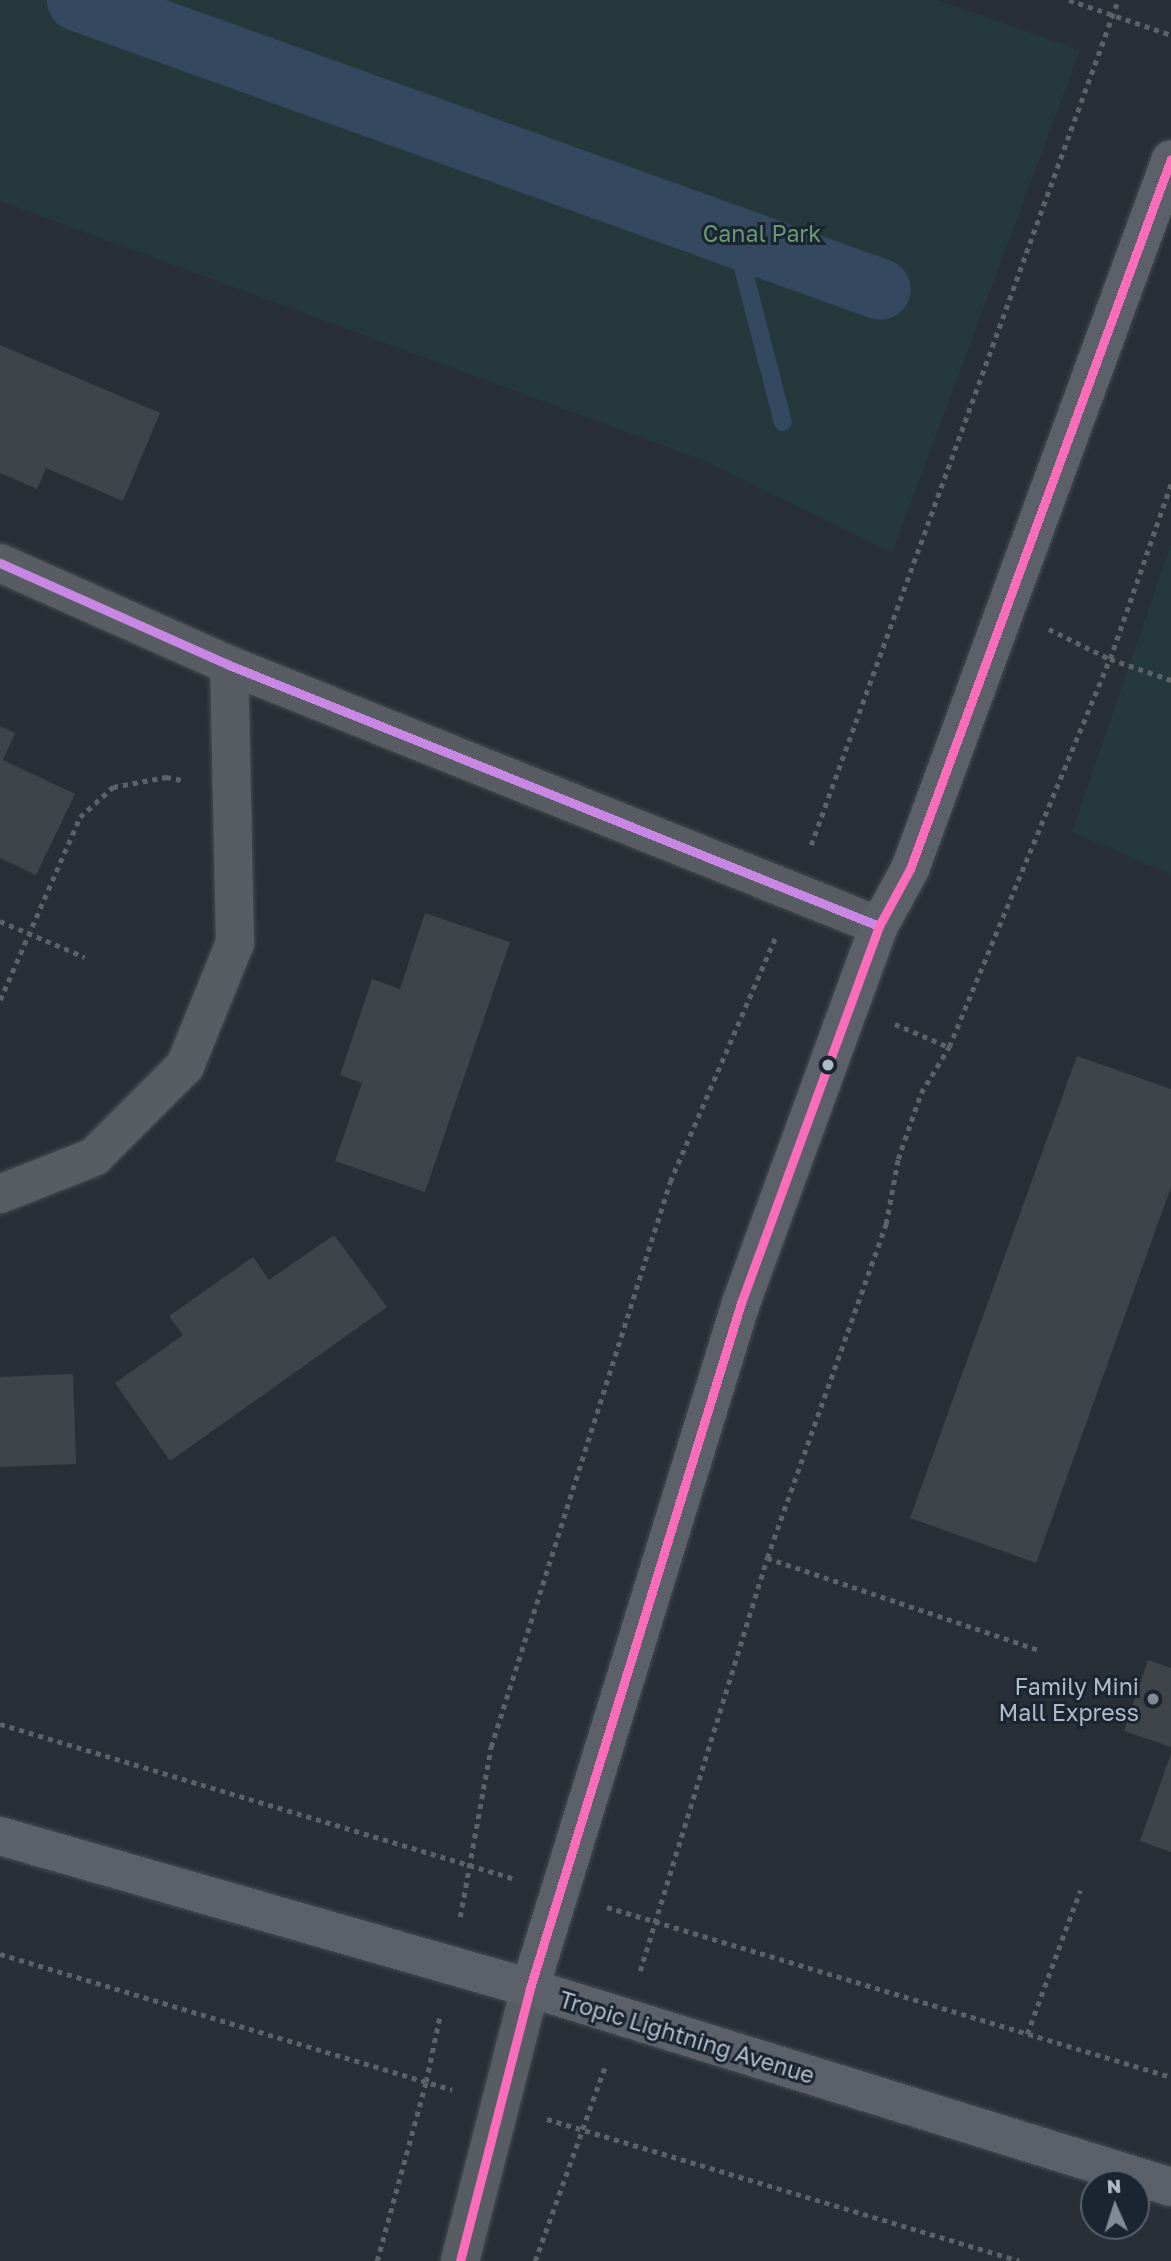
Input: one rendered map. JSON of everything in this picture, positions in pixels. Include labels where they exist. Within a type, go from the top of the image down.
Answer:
[{"type":"main road","points":[[530,1989],[741,1303],[879,926],[910,869],[1171,159]]},
{"type":"main road","name":"Tropic Lightning Avenue","points":[[0,1836],[530,1989],[1171,2187]]},
{"type":"street","points":[[0,563],[229,666],[879,926]]},
{"type":"street","points":[[0,1194],[94,1157],[186,1066],[235,943],[229,666]]},
{"type":"street","points":[[460,2261],[530,1989]]},
{"type":"path","points":[[1069,0],[1112,17],[1171,35]]},
{"type":"path","points":[[377,2261],[426,2082],[491,1747],[670,1182],[794,893],[1118,0]]},
{"type":"path","points":[[535,2261],[657,1922],[767,1558],[887,1224],[898,1159],[921,1093],[949,1047],[1110,659],[1171,485]]},
{"type":"path","points":[[1007,608],[1110,659],[1171,680]]},
{"type":"path","points":[[0,999],[80,817],[113,787],[166,776],[231,791]]},
{"type":"path","points":[[0,920],[85,957]]},
{"type":"path","points":[[767,1558],[1039,1650]]},
{"type":"path","points":[[1027,2034],[1080,1891]]},
{"type":"green space","name":"Canal Park","points":[[0,0],[937,0],[1080,50],[892,553],[705,461],[0,201]]},
{"type":"green space","points":[[1171,544],[1171,875],[1072,832]]},
{"type":"building","points":[[0,345],[160,413],[123,501],[46,468],[37,489],[0,473]]},
{"type":"building","points":[[0,726],[15,733],[3,760],[75,794],[36,875],[0,858]]},
{"type":"building","points":[[425,913],[510,942],[425,1192],[335,1161],[362,1083],[340,1075],[372,979],[400,989]]},
{"type":"building","points":[[1077,1056],[1171,1089],[1171,1187],[1036,1563],[910,1518]]},
{"type":"building","points":[[334,1235],[387,1307],[170,1461],[115,1383],[183,1335],[169,1316],[253,1257],[269,1280]]},
{"type":"building","points":[[73,1374],[76,1464],[0,1467],[0,1377]]},
{"type":"building","name":"Family Mini Mall Express","points":[[1148,1660],[1171,1668],[1171,1747],[1124,1731]]},
{"type":"building","name":"Family Mini Mall Express","points":[[1171,1754],[1171,1852],[1140,1841]]},
{"type":"waterway","points":[[77,0],[880,289]]},
{"type":"waterway","points":[[735,237],[783,422]]},
{"type":"transit line","points":[[460,2261],[530,1988],[741,1303],[879,926],[910,869],[1171,159]]},
{"type":"transit line","points":[[0,563],[229,665],[879,926]]},
{"type":"place","name":"Family Mini Mall Express","points":[[1153,1699]]}]
